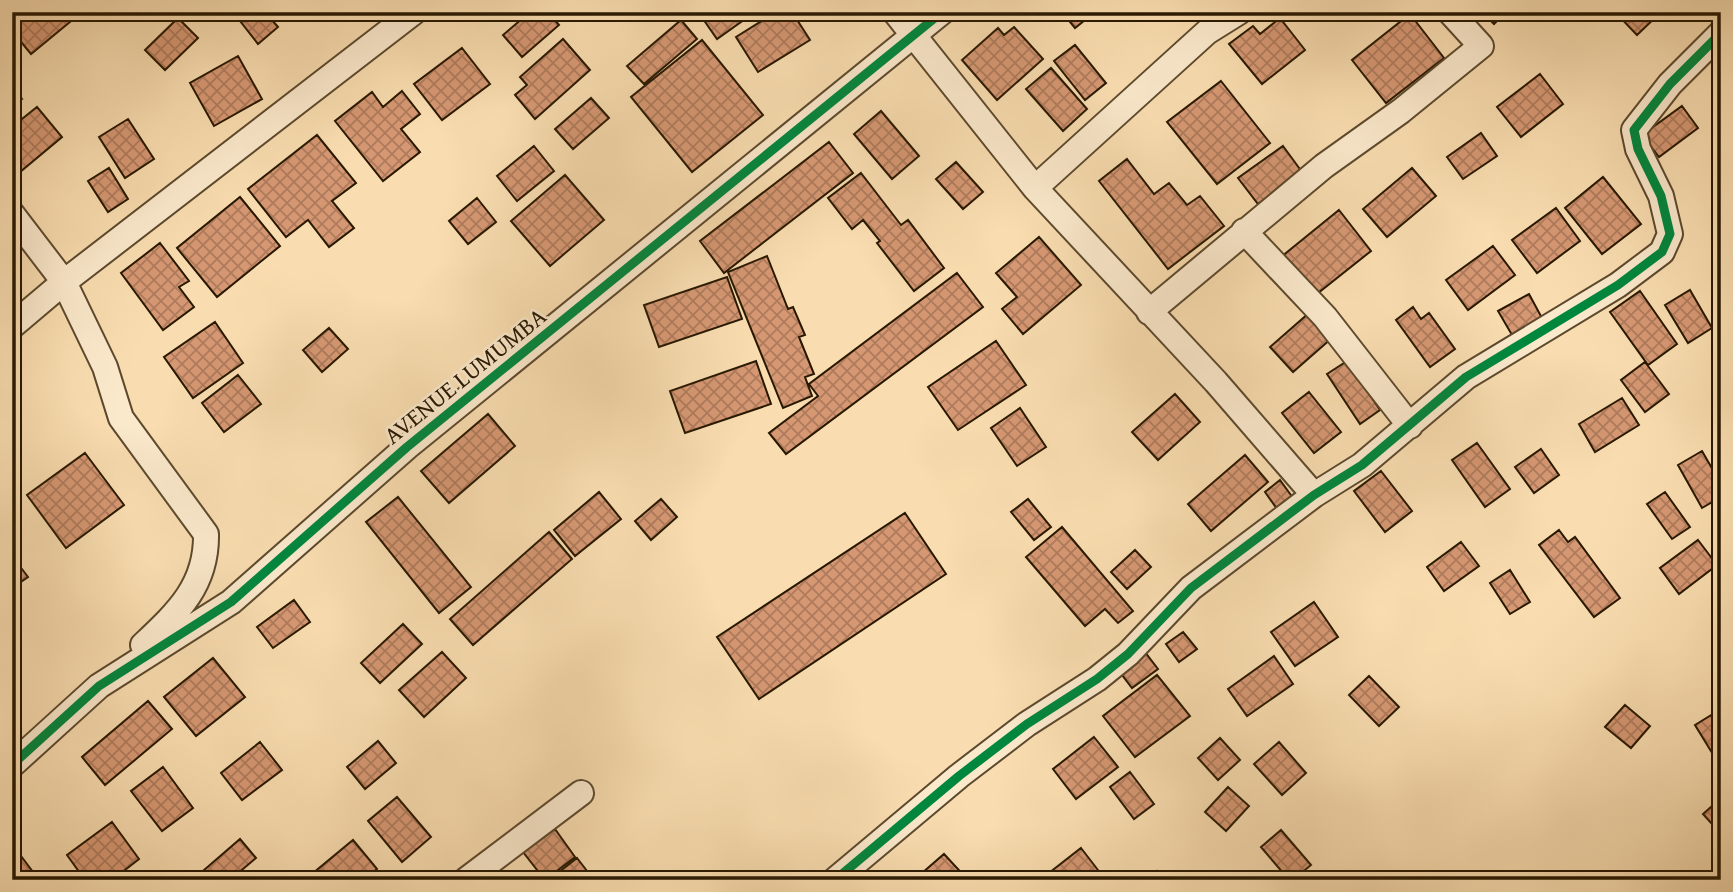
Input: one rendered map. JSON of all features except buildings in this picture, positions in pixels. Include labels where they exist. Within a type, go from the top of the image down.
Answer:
[{"type":"street","points":[[12,326],[64,282],[414,12]]},
{"type":"street","points":[[895,12],[1035,188],[1216,382],[1314,495]]},
{"type":"street","name":"AVENUE LUMUMBA","points":[[12,765],[99,686],[231,602],[407,447],[942,12]]},
{"type":"street","points":[[1035,188],[1206,32],[1239,12]]},
{"type":"street","points":[[1149,312],[1244,231],[1481,46],[1450,12]]},
{"type":"street","points":[[835,880],[998,746],[1128,654],[1191,588],[1314,495],[1362,465],[1466,377],[1618,285],[1662,252],[1670,234],[1664,208],[1638,149],[1634,130],[1670,84],[1721,33]]},
{"type":"street","points":[[12,214],[64,282],[105,367],[121,418],[206,534],[206,558],[197,583],[172,617],[99,686]]},
{"type":"street","points":[[1244,231],[1325,317],[1410,426]]},
{"type":"street","points":[[467,880],[582,793]]},
{"type":"cycle path","points":[[12,765],[99,686],[231,602],[407,447],[942,12]]},
{"type":"cycle path","points":[[835,880],[959,776],[1027,724],[1097,679],[1128,654],[1191,588],[1314,495],[1362,465],[1466,377],[1618,285],[1662,252],[1670,234],[1661,196],[1638,149],[1634,130],[1670,84],[1721,33]]}]
